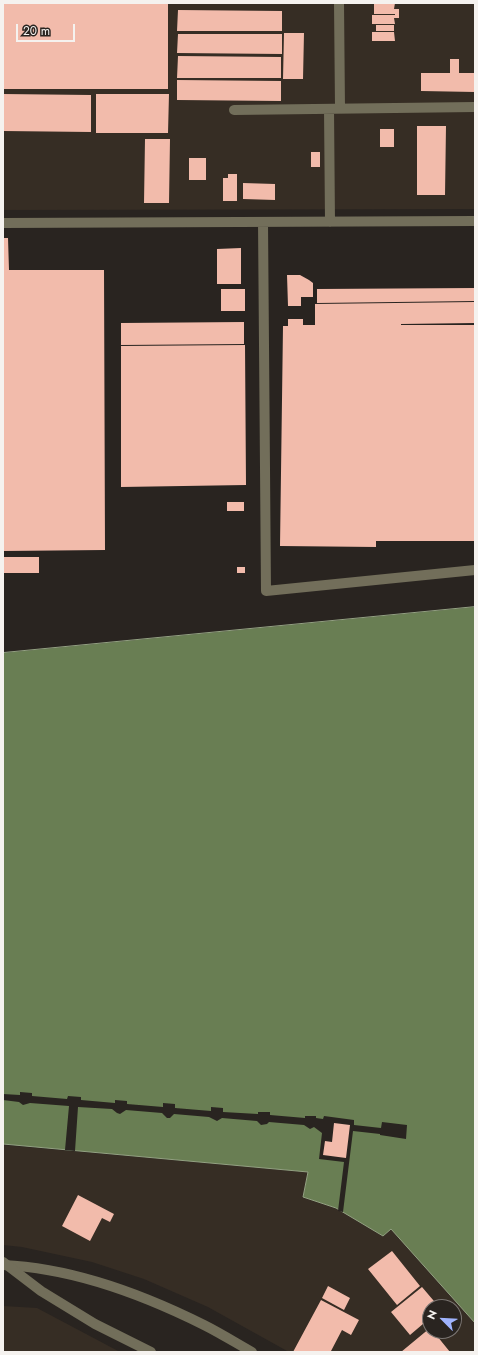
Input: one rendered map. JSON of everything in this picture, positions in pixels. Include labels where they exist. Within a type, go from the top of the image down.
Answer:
[{"type":"street","points":[[339,3],[340,108]]},
{"type":"street","points":[[234,110],[475,107]]},
{"type":"street","points":[[329,108],[330,222]]},
{"type":"street","points":[[263,222],[266,590],[475,570]]},
{"type":"street","points":[[3,223],[475,222]]},
{"type":"street","points":[[3,1262],[41,1291],[95,1324],[151,1352]]},
{"type":"street","points":[[3,1265],[25,1266],[66,1273],[137,1295],[204,1325],[252,1352]]},
{"type":"shaded area","points":[[3,3],[475,3],[475,209],[3,210]]},
{"type":"shaded area","points":[[475,607],[475,1323],[462,1308],[462,1299],[454,1299],[391,1229],[383,1236],[336,1208],[303,1197],[308,1172],[3,1144],[3,653]]},
{"type":"shaded area","points":[[3,1145],[308,1172],[303,1197],[336,1208],[383,1236],[391,1229],[454,1299],[422,1299],[422,1339],[462,1339],[462,1308],[475,1323],[475,1352],[289,1352],[208,1307],[144,1279],[92,1262],[22,1247],[3,1245]]},
{"type":"shaded area","points":[[3,1306],[37,1308],[120,1352],[3,1352]]},
{"type":"pier","points":[[20,1092],[32,1093],[32,1096],[67,1099],[68,1096],[81,1097],[81,1100],[115,1103],[115,1100],[127,1101],[127,1104],[163,1107],[163,1103],[175,1104],[175,1108],[211,1111],[211,1107],[223,1108],[223,1112],[258,1114],[258,1112],[270,1112],[270,1115],[305,1118],[305,1116],[316,1116],[316,1118],[323,1119],[324,1116],[354,1120],[354,1125],[381,1128],[382,1122],[407,1125],[406,1139],[353,1131],[343,1212],[338,1211],[344,1162],[319,1159],[322,1133],[314,1127],[310,1129],[304,1125],[269,1122],[261,1125],[257,1121],[222,1118],[217,1121],[209,1117],[174,1114],[170,1118],[167,1118],[162,1113],[126,1110],[120,1114],[112,1109],[78,1107],[75,1151],[65,1150],[69,1106],[30,1103],[23,1105],[19,1102],[3,1100],[3,1094],[20,1095]]},
{"type":"building","points":[[3,3],[168,3],[168,89],[3,89]]},
{"type":"building","points":[[374,3],[395,3],[394,9],[399,9],[399,18],[394,18],[395,24],[372,24],[372,15],[395,15],[374,14]]},
{"type":"building","points":[[178,10],[282,11],[282,31],[177,31]]},
{"type":"building","points":[[376,25],[394,25],[394,31],[376,31]]},
{"type":"building","points":[[372,32],[394,32],[395,41],[372,41]]},
{"type":"building","points":[[284,33],[304,33],[303,79],[283,79]]},
{"type":"building","points":[[178,34],[282,34],[282,54],[177,53]]},
{"type":"building","points":[[178,56],[281,57],[281,78],[177,78]]},
{"type":"building","points":[[450,59],[459,59],[459,73],[475,73],[475,92],[421,91],[421,73],[450,73]]},
{"type":"building","points":[[177,80],[281,81],[281,101],[177,100]]},
{"type":"building","points":[[3,94],[91,95],[91,132],[3,131]]},
{"type":"building","points":[[96,94],[169,94],[168,133],[96,133]]},
{"type":"building","points":[[417,126],[446,126],[445,195],[417,195]]},
{"type":"building","points":[[380,129],[394,129],[394,147],[380,147]]},
{"type":"building","points":[[145,139],[170,139],[169,203],[144,203]]},
{"type":"building","points":[[311,152],[320,152],[320,167],[311,167]]},
{"type":"building","points":[[189,158],[206,158],[206,180],[189,180]]},
{"type":"building","points":[[228,174],[237,174],[237,201],[223,201],[223,178],[228,178]]},
{"type":"building","points":[[243,183],[275,184],[275,200],[243,199]]},
{"type":"building","points":[[3,238],[8,238],[9,270],[104,270],[105,550],[3,551]]},
{"type":"building","points":[[241,248],[241,284],[217,284],[217,249]]},
{"type":"building","points":[[287,275],[300,275],[313,283],[313,297],[301,297],[301,306],[288,306]]},
{"type":"building","points":[[475,288],[475,301],[317,303],[317,289]]},
{"type":"building","points":[[221,289],[245,289],[245,311],[221,311]]},
{"type":"building","points":[[475,302],[475,323],[401,325],[475,325],[475,541],[376,541],[376,547],[280,546],[283,326],[288,326],[288,319],[303,319],[303,325],[315,325],[315,304]]},
{"type":"building","points":[[244,322],[244,344],[121,345],[121,323]]},
{"type":"building","points":[[245,345],[246,485],[121,487],[121,346]]},
{"type":"building","points":[[227,502],[244,502],[244,511],[227,511]]},
{"type":"building","points":[[3,557],[39,557],[39,573],[3,573]]},
{"type":"building","points":[[237,567],[245,567],[245,573],[237,573]]},
{"type":"building","points":[[334,1123],[350,1125],[346,1158],[323,1155],[325,1141],[332,1142]]},
{"type":"building","points":[[78,1195],[114,1214],[110,1222],[102,1218],[90,1241],[62,1226]]},
{"type":"building","points":[[392,1251],[420,1286],[397,1305],[368,1269]]},
{"type":"building","points":[[328,1286],[350,1298],[344,1310],[322,1298]]},
{"type":"building","points":[[422,1287],[432,1299],[422,1299],[422,1325],[410,1335],[391,1312]]},
{"type":"building","points":[[321,1300],[359,1320],[351,1335],[342,1330],[331,1351],[334,1352],[293,1352]]},
{"type":"building","points":[[422,1335],[422,1339],[439,1339],[450,1352],[401,1352]]}]
